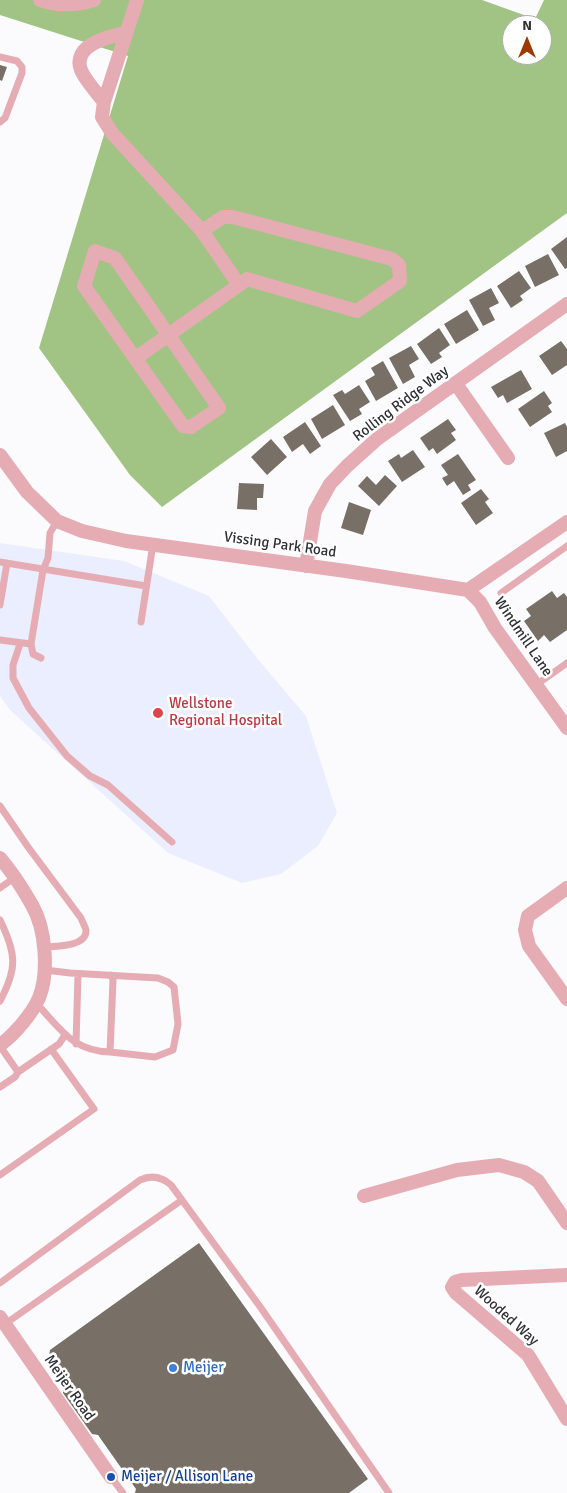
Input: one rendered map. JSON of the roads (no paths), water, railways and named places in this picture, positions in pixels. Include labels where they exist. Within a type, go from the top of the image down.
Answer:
[{"type":"street","points":[[40,0],[53,4],[68,5],[94,0]]},
{"type":"street","points":[[133,1],[126,33],[104,102],[102,117],[112,133],[202,230],[239,285]]},
{"type":"street","points":[[104,102],[81,70],[81,55],[94,42],[107,36],[126,33]]},
{"type":"street","points":[[136,358],[247,280],[358,311],[400,282],[400,265],[392,259],[233,217],[224,217],[202,230]]},
{"type":"street","points":[[96,251],[115,258],[219,408],[191,427],[183,426],[136,358],[84,286],[96,251]]},
{"type":"street","name":"Rolling Ridge Way","points":[[306,566],[316,511],[330,484],[377,439],[567,304]]},
{"type":"street","points":[[456,384],[508,458]]},
{"type":"street","name":"Vissing Park Road","points":[[0,455],[27,492],[57,521],[82,531],[126,541],[468,590]]},
{"type":"street","points":[[468,590],[567,522]]},
{"type":"street","name":"Windmill Lane","points":[[468,590],[480,602],[495,628],[567,728]]},
{"type":"street","points":[[0,858],[33,906],[43,938],[45,970],[39,998],[22,1023],[1,1044]]},
{"type":"street","points":[[567,888],[528,916],[525,930],[528,946],[567,999]]},
{"type":"street","points":[[364,1196],[457,1170],[499,1165],[524,1172],[538,1180],[567,1223]]},
{"type":"street","name":"Wooded Way","points":[[567,1276],[462,1280],[455,1282],[452,1287],[456,1293],[528,1355],[567,1419]]},
{"type":"street","name":"Meijer Road","points":[[3,1320],[111,1477]]},
{"type":"lane","points":[[0,57],[17,61],[22,67],[22,73],[5,118],[0,122]]},
{"type":"lane","points":[[41,658],[33,654],[31,644],[43,570],[48,558],[50,533],[57,521]]},
{"type":"lane","points":[[141,622],[153,544]]},
{"type":"lane","points":[[501,593],[567,546]]},
{"type":"lane","points":[[0,605],[3,562],[146,586]]},
{"type":"lane","points":[[0,640],[31,644]]},
{"type":"lane","points":[[20,644],[13,665],[13,678],[29,708],[67,756],[90,776],[108,785],[172,842]]},
{"type":"lane","points":[[536,686],[567,664]]},
{"type":"lane","points":[[0,806],[81,918],[86,929],[84,937],[77,943],[44,947]]},
{"type":"lane","points":[[0,888],[14,878]]},
{"type":"lane","points":[[0,920],[9,938],[13,973],[0,1001]]},
{"type":"lane","points":[[36,1003],[65,1035],[76,1044],[88,1050],[156,1057],[173,1050],[178,1024],[174,987],[168,982],[158,978],[78,974],[45,970]]},
{"type":"lane","points":[[76,1044],[78,974]]},
{"type":"lane","points":[[110,1052],[112,975]]},
{"type":"lane","points":[[0,1087],[15,1077],[18,1072],[59,1044],[65,1035]]},
{"type":"lane","points":[[1,1044],[18,1072]]},
{"type":"lane","points":[[0,1176],[94,1109],[51,1050]]},
{"type":"lane","points":[[0,1283],[140,1180],[145,1178],[161,1178],[171,1185],[261,1308],[389,1493]]},
{"type":"lane","points":[[3,1320],[182,1200]]},
{"type":"lane","points":[[111,1477],[122,1493]]},
{"type":"place","name":"Wellstone Regional Hospital","points":[[158,713]]},
{"type":"place","name":"Meijer","points":[[173,1368]]},
{"type":"place","name":"Meijer / Allison Lane","points":[[111,1477]]}]
